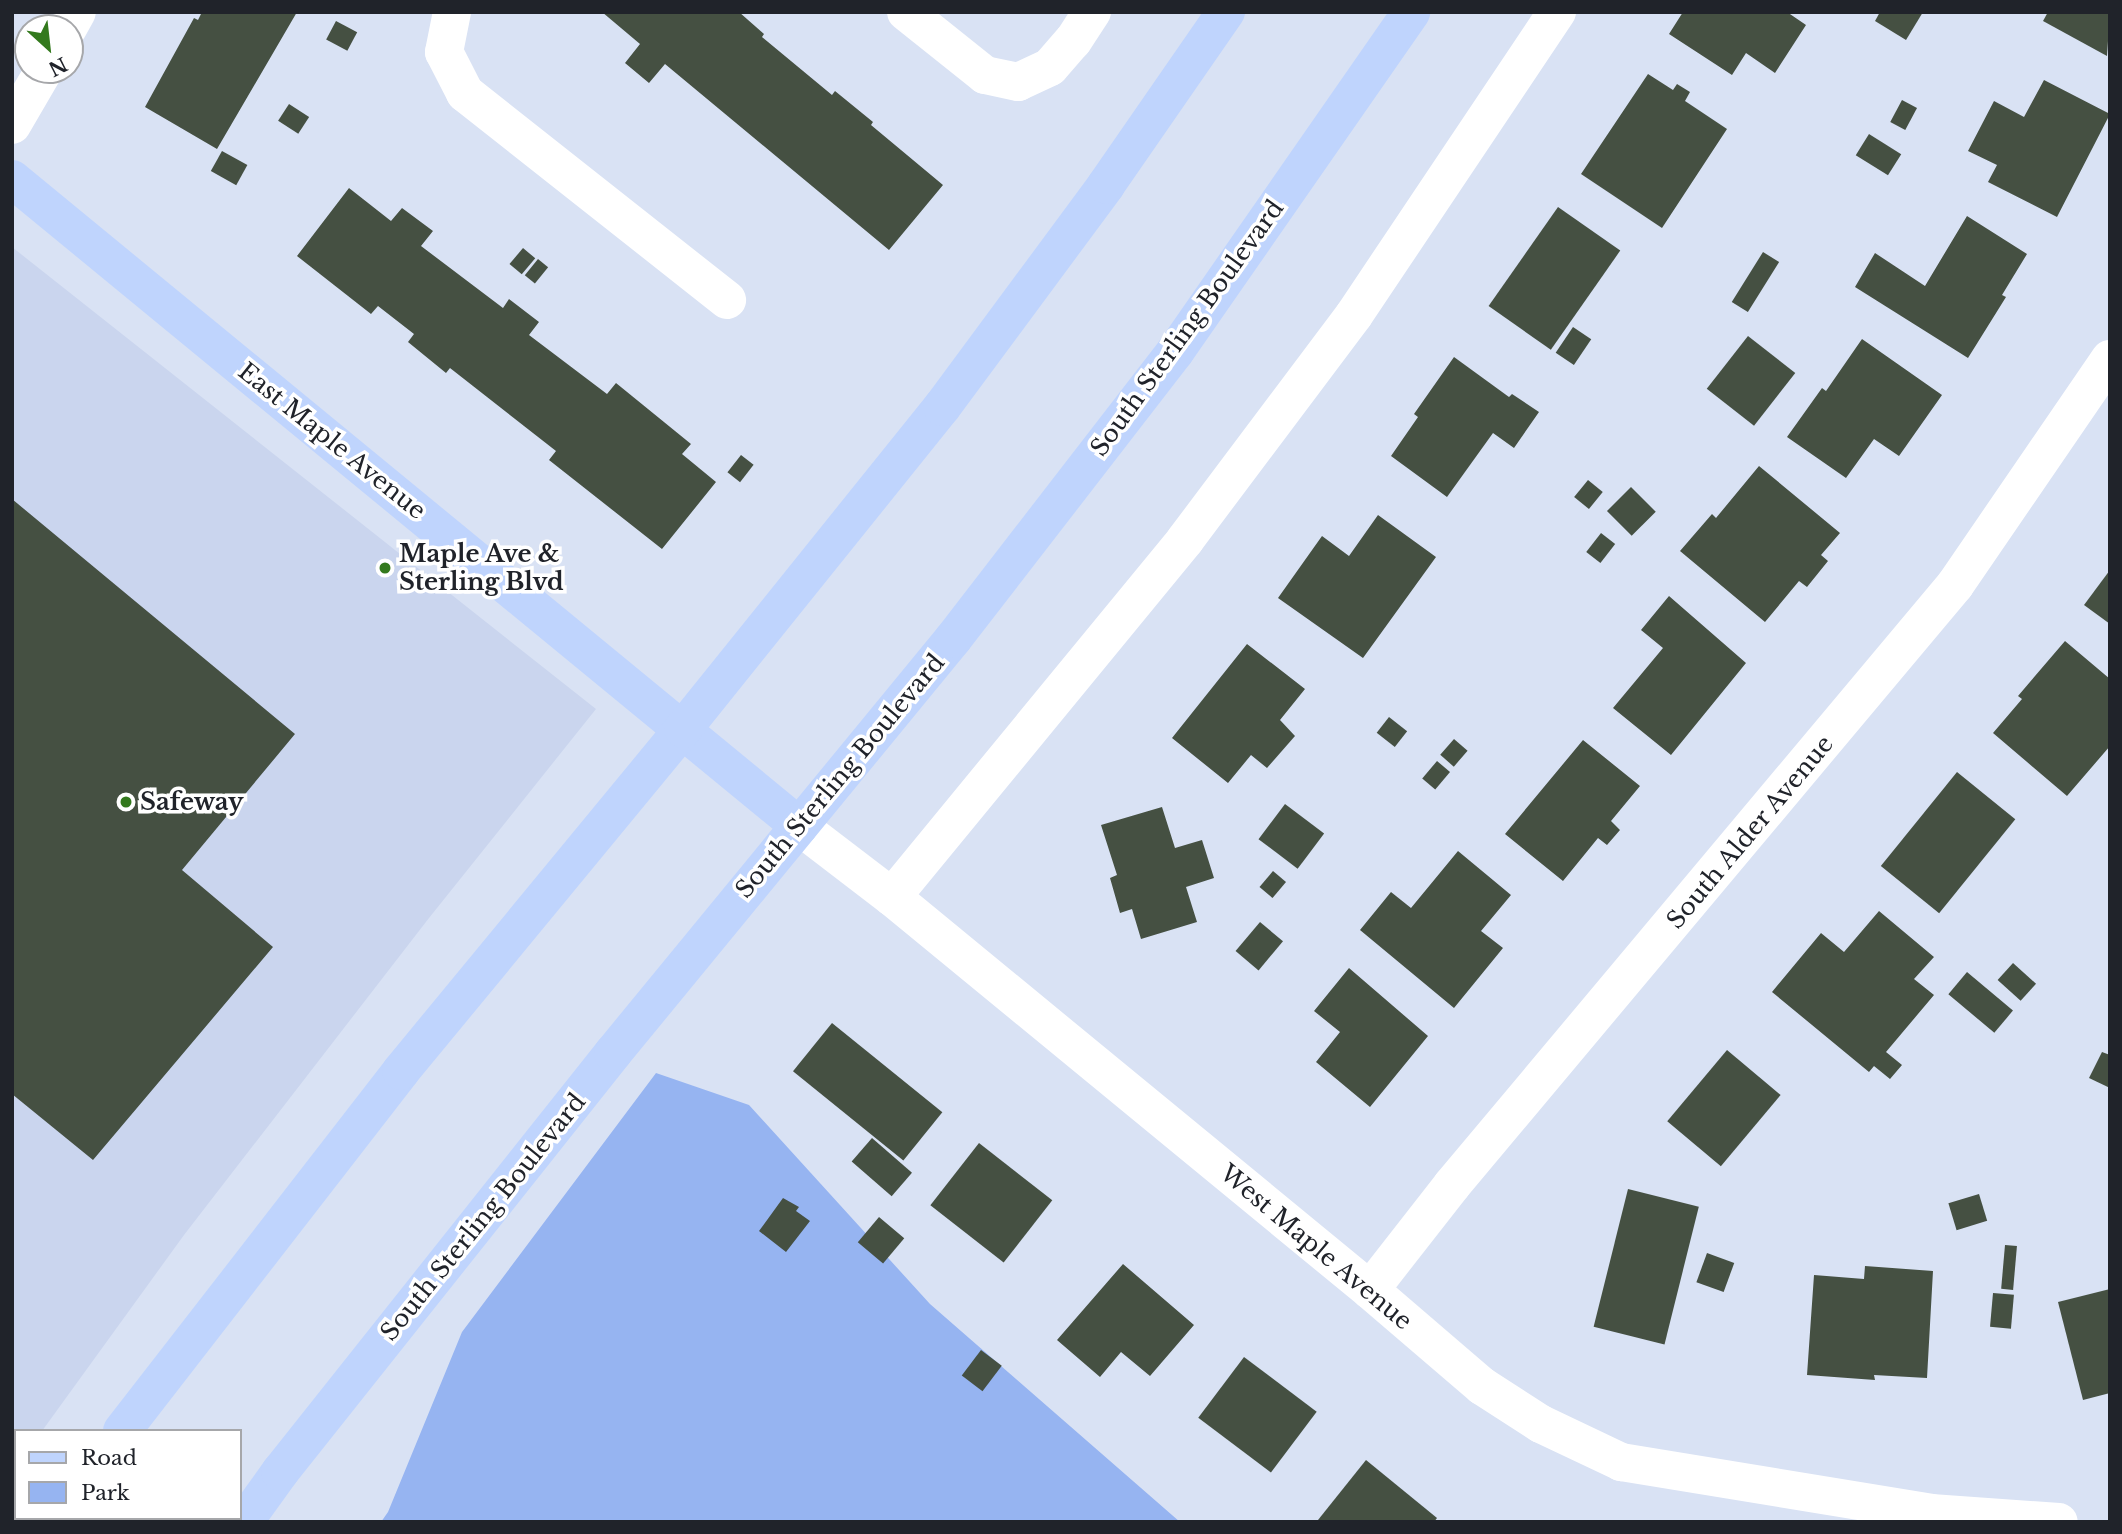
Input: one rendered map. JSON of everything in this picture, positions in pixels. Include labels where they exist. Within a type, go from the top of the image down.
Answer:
[{"type":"main road","points":[[124,1429],[401,1071],[683,729],[942,407],[1106,185],[1226,12]]},
{"type":"main road","name":"South Sterling Boulevard","points":[[244,1522],[288,1461],[613,1053],[953,639],[1175,352],[1411,12]]},
{"type":"main road","name":"East Maple Avenue","points":[[12,179],[683,729]]},
{"type":"main road","name":"West Maple Avenue","points":[[683,729],[799,826]]},
{"type":"street","points":[[452,12],[444,52],[465,93],[727,300]]},
{"type":"street","points":[[906,12],[985,75],[1018,82],[1050,67],[1073,41],[1092,12]]},
{"type":"street","points":[[892,897],[1201,519],[1354,315],[1557,12]]},
{"type":"street","points":[[12,125],[36,84]]},
{"type":"street","name":"South Alder Avenue","points":[[1370,1290],[1452,1185],[1732,855],[1955,584],[2110,359]]},
{"type":"street","name":"West Maple Avenue","points":[[799,826],[892,897],[1370,1290],[1482,1386],[1541,1424],[1621,1462],[1931,1513],[2059,1522]]},
{"type":"shaded area","points":[[12,247],[596,709],[429,918],[184,1235],[43,1429],[14,1429],[12,1474]]},
{"type":"green space","points":[[656,1073],[749,1105],[930,1304],[1180,1522],[381,1522],[388,1512],[462,1332]]},
{"type":"building","points":[[202,12],[297,12],[217,149],[145,107],[194,18],[198,20]]},
{"type":"building","points":[[602,12],[739,12],[764,34],[762,37],[832,95],[835,91],[873,122],[871,125],[943,185],[889,250],[665,64],[649,83],[625,63],[640,44]]},
{"type":"building","points":[[1683,12],[1787,12],[1806,25],[1775,73],[1746,53],[1732,75],[1669,34]]},
{"type":"building","points":[[1880,12],[1923,12],[1906,40],[1875,21]]},
{"type":"building","points":[[2048,12],[2110,12],[2107,56],[2043,21]]},
{"type":"building","points":[[336,21],[357,32],[347,51],[326,40]]},
{"type":"building","points":[[1648,74],[1673,90],[1677,84],[1690,92],[1685,101],[1727,129],[1662,228],[1581,174]]},
{"type":"building","points":[[2044,80],[2110,114],[2057,217],[1988,182],[1997,165],[1968,151],[1994,101],[2024,117]]},
{"type":"building","points":[[1902,100],[1917,108],[1905,130],[1890,122]]},
{"type":"building","points":[[289,104],[309,117],[298,134],[278,121]]},
{"type":"building","points":[[1869,134],[1901,154],[1888,175],[1856,155]]},
{"type":"building","points":[[222,151],[247,165],[236,185],[211,171]]},
{"type":"building","points":[[349,188],[391,221],[402,208],[433,231],[421,246],[503,308],[509,299],[539,322],[529,335],[607,394],[616,383],[691,444],[682,454],[716,482],[662,549],[549,460],[556,451],[450,368],[446,373],[408,342],[414,334],[378,306],[371,314],[297,256]]},
{"type":"building","points":[[1558,207],[1620,251],[1551,350],[1489,306]]},
{"type":"building","points":[[1967,216],[2027,254],[2002,295],[2006,297],[1968,358],[1855,287],[1875,253],[1925,286]]},
{"type":"building","points":[[523,248],[535,258],[522,274],[510,264]]},
{"type":"building","points":[[1763,252],[1779,262],[1748,312],[1732,302]]},
{"type":"building","points":[[538,259],[548,267],[535,284],[525,275]]},
{"type":"building","points":[[1573,327],[1591,339],[1574,365],[1556,353]]},
{"type":"building","points":[[1748,336],[1795,373],[1754,426],[1707,389]]},
{"type":"building","points":[[1862,339],[1942,395],[1899,456],[1874,439],[1846,478],[1787,437],[1822,388],[1826,391]]},
{"type":"building","points":[[1454,357],[1509,397],[1512,394],[1539,412],[1514,448],[1493,433],[1447,497],[1391,456],[1418,417],[1414,414]]},
{"type":"building","points":[[741,455],[754,465],[740,482],[727,472]]},
{"type":"building","points":[[1759,466],[1840,533],[1821,555],[1828,561],[1807,587],[1799,581],[1765,622],[1680,551],[1712,514],[1716,518]]},
{"type":"building","points":[[1588,480],[1603,492],[1589,509],[1574,497]]},
{"type":"building","points":[[1631,487],[1656,512],[1632,536],[1607,511]]},
{"type":"building","name":"Safeway","points":[[12,499],[295,734],[182,870],[273,947],[93,1160],[12,1094]]},
{"type":"building","points":[[1378,515],[1436,557],[1363,658],[1278,598],[1322,536],[1349,556]]},
{"type":"building","points":[[1601,533],[1615,544],[1600,563],[1586,552]]},
{"type":"building","points":[[2110,570],[2110,624],[2084,605]]},
{"type":"building","points":[[1669,596],[1746,663],[1671,755],[1613,708],[1663,648],[1641,630]]},
{"type":"building","points":[[2065,641],[2110,679],[2110,746],[2067,796],[1993,733],[2022,699],[2018,696]]},
{"type":"building","points":[[1247,644],[1305,689],[1280,720],[1295,736],[1267,768],[1251,755],[1228,783],[1172,738]]},
{"type":"building","points":[[1389,717],[1407,731],[1395,747],[1377,733]]},
{"type":"building","points":[[1454,739],[1468,751],[1454,767],[1440,755]]},
{"type":"building","points":[[1583,740],[1640,786],[1611,821],[1620,830],[1607,845],[1598,838],[1563,881],[1505,834]]},
{"type":"building","points":[[1437,761],[1450,772],[1435,790],[1422,779]]},
{"type":"building","points":[[1957,772],[2015,819],[1939,913],[1881,866]]},
{"type":"building","points":[[1285,804],[1324,833],[1298,869],[1259,839]]},
{"type":"building","points":[[1162,807],[1175,848],[1202,840],[1214,878],[1186,887],[1197,922],[1141,939],[1132,909],[1120,913],[1110,878],[1117,875],[1101,825]]},
{"type":"building","points":[[1458,851],[1511,895],[1481,931],[1503,948],[1454,1008],[1360,930],[1391,892],[1411,908]]},
{"type":"building","points":[[1273,871],[1286,882],[1273,898],[1260,887]]},
{"type":"building","points":[[1879,911],[1934,957],[1914,979],[1934,995],[1886,1052],[1902,1065],[1890,1079],[1874,1066],[1869,1072],[1772,992],[1821,933],[1844,952]]},
{"type":"building","points":[[1260,922],[1283,941],[1259,970],[1236,951]]},
{"type":"building","points":[[2013,963],[2036,984],[2021,1001],[1998,980]]},
{"type":"building","points":[[1349,968],[1428,1036],[1370,1107],[1316,1062],[1340,1032],[1314,1011]]},
{"type":"building","points":[[1967,972],[2013,1011],[1994,1033],[1948,994]]},
{"type":"building","points":[[832,1023],[942,1112],[903,1161],[793,1071]]},
{"type":"building","points":[[1727,1050],[1781,1095],[1721,1166],[1667,1121]]},
{"type":"building","points":[[2102,1052],[2110,1055],[2110,1088],[2089,1078]]},
{"type":"building","points":[[872,1138],[912,1173],[892,1196],[852,1161]]},
{"type":"building","points":[[979,1143],[1052,1200],[1004,1263],[930,1205]]},
{"type":"building","points":[[1628,1189],[1699,1207],[1664,1344],[1594,1327]]},
{"type":"building","points":[[1979,1194],[1987,1221],[1957,1230],[1948,1203]]},
{"type":"building","points":[[783,1198],[799,1207],[796,1211],[810,1221],[786,1252],[759,1231]]},
{"type":"building","points":[[879,1217],[904,1238],[883,1263],[858,1242]]},
{"type":"building","points":[[2005,1245],[2017,1246],[2013,1290],[2001,1289]]},
{"type":"building","points":[[1707,1253],[1734,1263],[1724,1292],[1696,1282]]},
{"type":"building","points":[[1123,1264],[1194,1325],[1150,1376],[1121,1352],[1100,1377],[1057,1340]]},
{"type":"building","points":[[1865,1266],[1933,1271],[1927,1378],[1874,1375],[1875,1380],[1807,1375],[1814,1275],[1864,1279]]},
{"type":"building","points":[[2110,1289],[2110,1393],[2083,1400],[2058,1302]]},
{"type":"building","points":[[1993,1293],[2014,1295],[2011,1329],[1990,1327]]},
{"type":"building","points":[[981,1350],[1002,1366],[983,1391],[962,1376]]},
{"type":"building","points":[[1244,1357],[1317,1412],[1271,1472],[1198,1418]]},
{"type":"building","points":[[1366,1460],[1437,1518],[1434,1522],[1318,1520]]},
{"type":"place","name":"Maple Ave & Sterling Blvd","points":[[385,568]]},
{"type":"place","name":"Safeway","points":[[126,802]]}]
